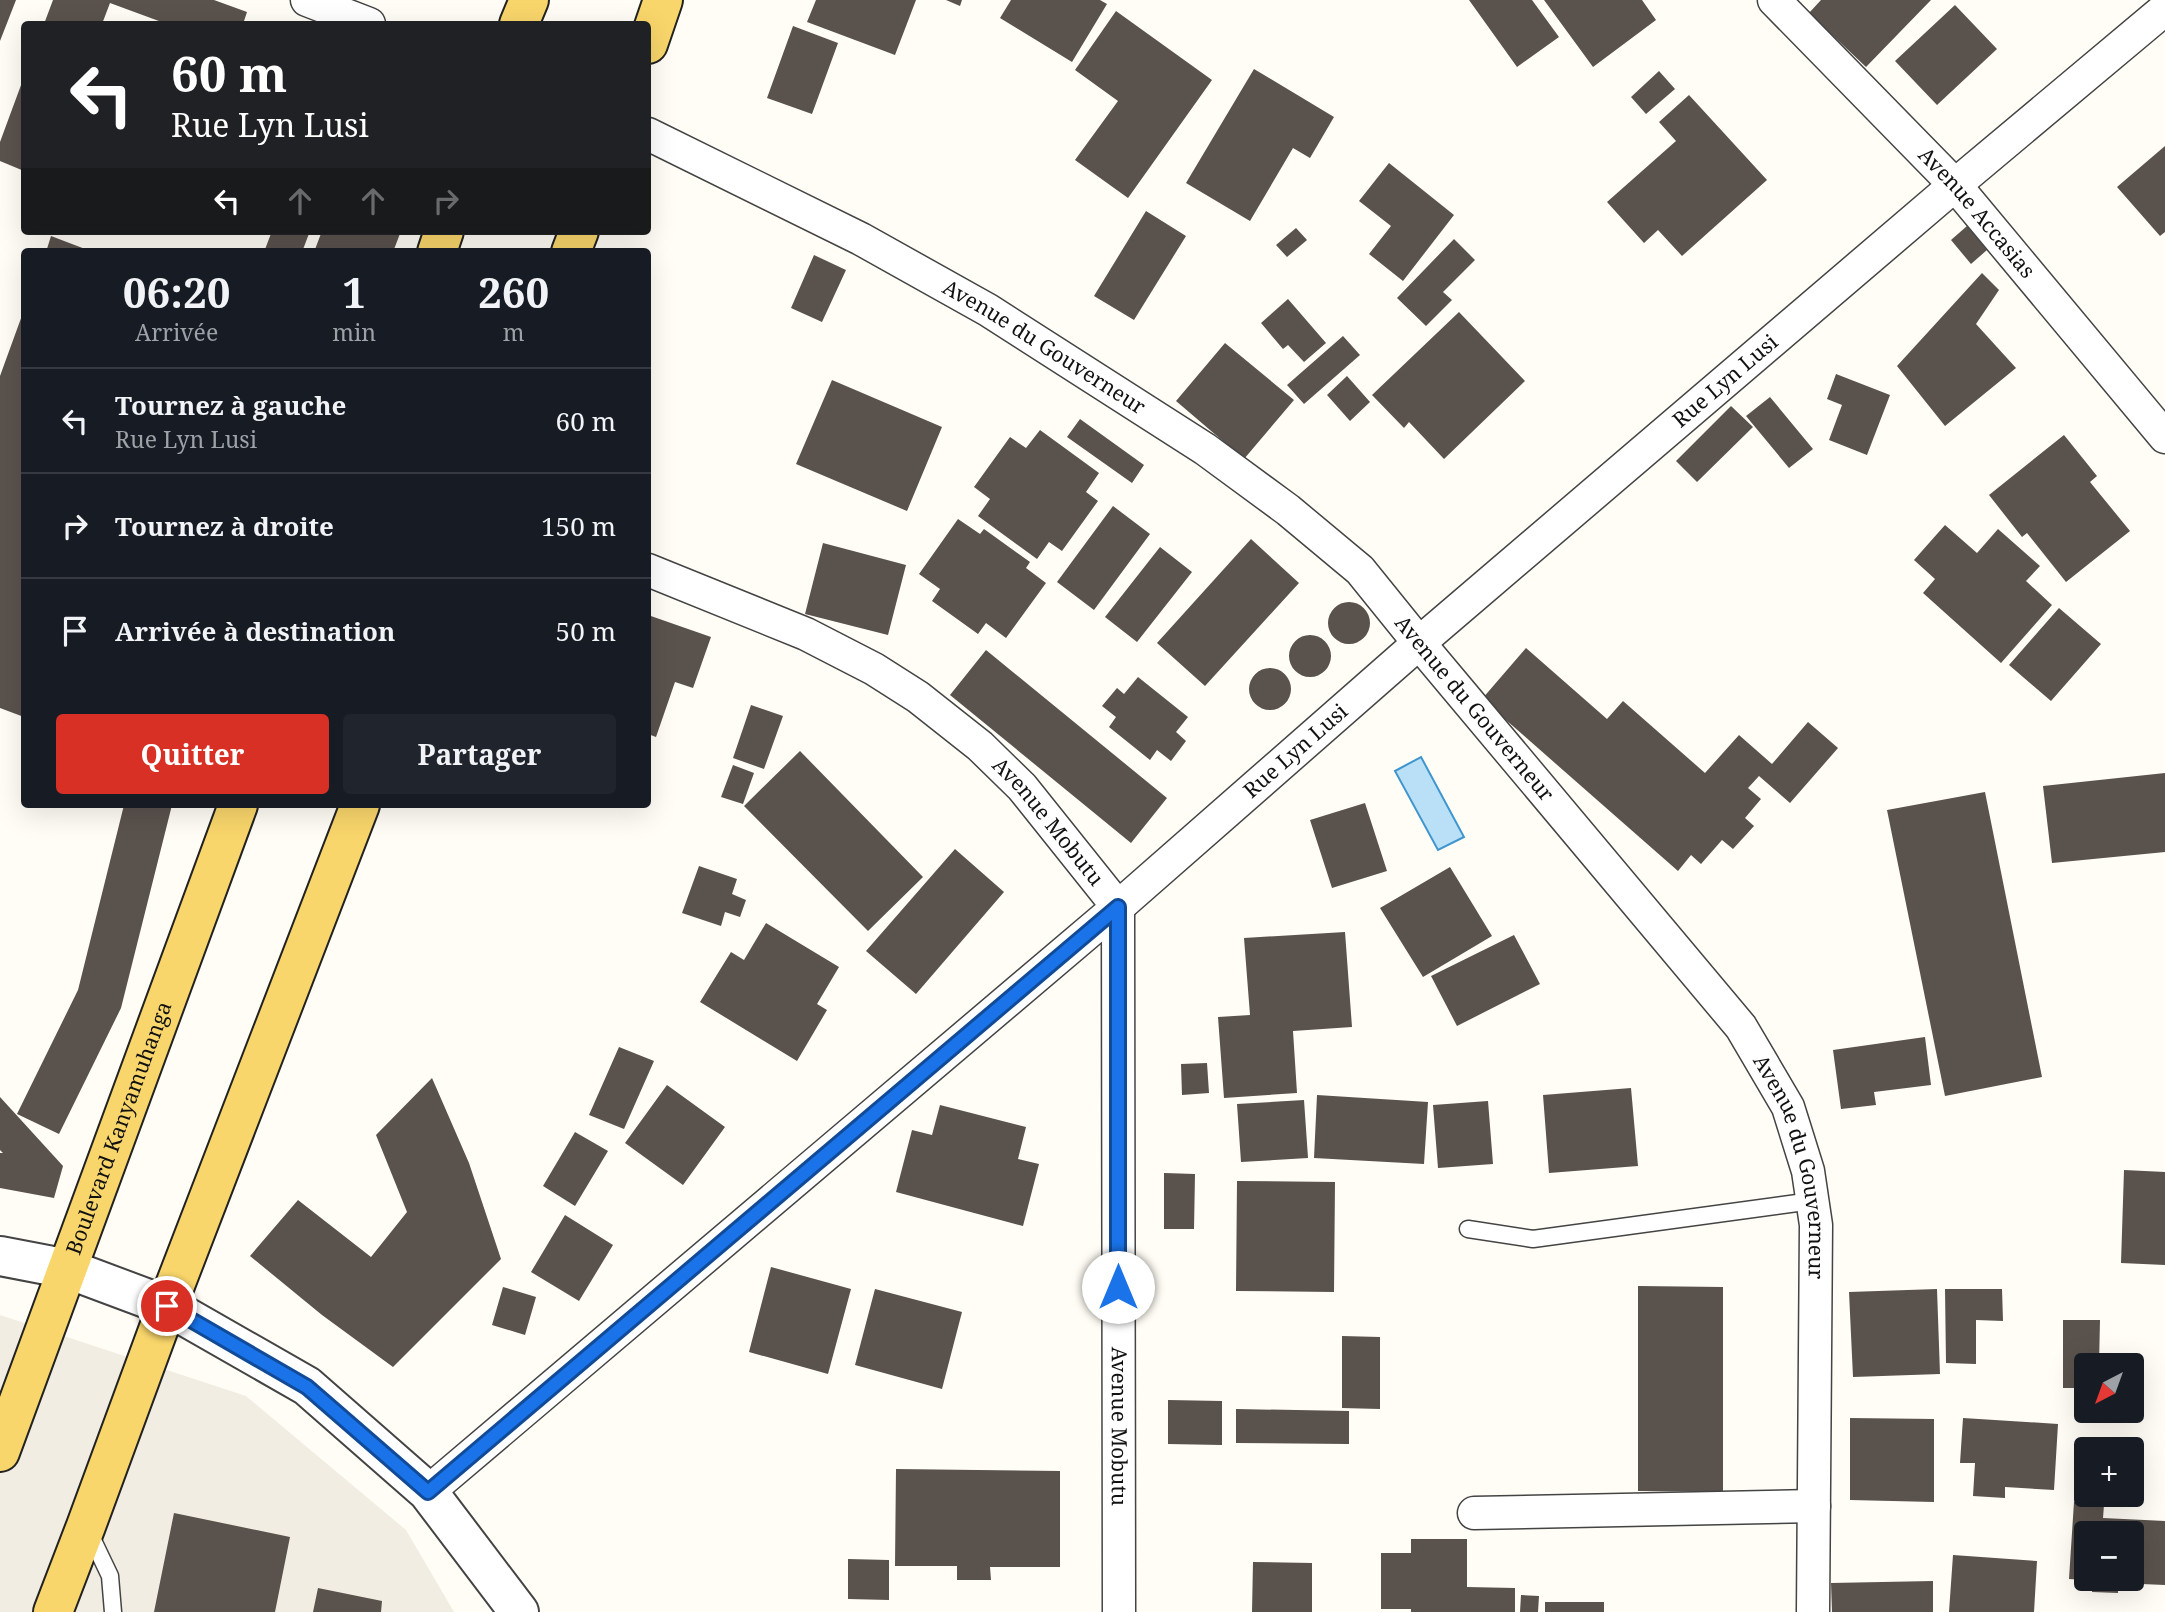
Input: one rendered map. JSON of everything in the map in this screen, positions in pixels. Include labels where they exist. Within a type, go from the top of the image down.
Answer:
[{"type":"main road","points":[[520,21],[529,0]]},
{"type":"main road","points":[[651,35],[663,0]]},
{"type":"main road","name":"Boulevard Kanyamuhanga","points":[[0,1452],[237,808]]},
{"type":"main road","points":[[53,1612],[167,1306],[359,808]]},
{"type":"street","points":[[307,0],[361,21]]},
{"type":"street","name":"Avenue Accasias","points":[[1774,0],[1955,185],[2165,438]]},
{"type":"street","name":"Rue Lyn Lusi","points":[[428,1492],[1118,907],[1419,643],[2165,9]]},
{"type":"street","name":"Avenue du Gouverneur","points":[[651,135],[861,239],[988,310],[1205,449],[1288,510],[1360,570],[1741,1027],[1788,1107],[1808,1171],[1816,1225],[1813,1612]]},
{"type":"street","name":"Avenue Mobutu","points":[[651,571],[806,634],[874,668],[918,697],[979,746],[1022,787],[1118,907],[1119,1612]]},
{"type":"street","points":[[0,1256],[68,1269],[167,1306],[307,1387],[428,1492],[519,1612]]},
{"type":"street","points":[[1474,1513],[1814,1506]]},
{"type":"lane","points":[[1468,1229],[1533,1239],[1812,1201]]},
{"type":"lane","points":[[86,1526],[110,1576],[113,1612]]},
{"type":"shaded area","points":[[0,1315],[246,1396],[406,1530],[454,1612],[0,1612]]},
{"type":"water","points":[[1421,757],[1464,837],[1438,850],[1395,771]]},
{"type":"building","points":[[0,0],[16,0],[0,41]]},
{"type":"building","points":[[53,0],[214,0],[247,12],[244,21],[159,21],[110,3],[103,21],[45,21]]},
{"type":"building","points":[[816,0],[916,0],[895,55],[807,22]]},
{"type":"building","points":[[946,0],[962,0],[960,6]]},
{"type":"building","points":[[1011,0],[1100,0],[1107,4],[1072,62],[1000,18]]},
{"type":"building","points":[[1469,0],[1532,0],[1559,37],[1517,67]]},
{"type":"building","points":[[1544,0],[1642,0],[1656,20],[1593,67]]},
{"type":"building","points":[[1821,0],[1931,0],[1866,67],[1809,13]]},
{"type":"building","points":[[1955,5],[1997,49],[1937,105],[1895,61]]},
{"type":"building","points":[[1116,11],[1212,80],[1128,198],[1075,160],[1118,101],[1075,70]]},
{"type":"building","points":[[793,26],[838,43],[812,114],[767,98]]},
{"type":"building","points":[[1254,69],[1334,117],[1310,158],[1293,148],[1250,221],[1186,183]]},
{"type":"building","points":[[1659,71],[1675,89],[1646,114],[1631,97]]},
{"type":"building","points":[[21,85],[21,170],[0,161],[0,142]]},
{"type":"building","points":[[1689,95],[1767,180],[1682,256],[1658,230],[1644,243],[1607,202],[1676,141],[1659,122]]},
{"type":"building","points":[[2165,146],[2165,232],[2160,236],[2117,187]]},
{"type":"building","points":[[1389,163],[1454,215],[1403,281],[1369,254],[1391,226],[1359,201]]},
{"type":"building","points":[[1146,211],[1186,236],[1134,320],[1094,296]]},
{"type":"building","points":[[1967,226],[1987,250],[1971,264],[1951,240]]},
{"type":"building","points":[[1296,228],[1307,240],[1287,257],[1276,245]]},
{"type":"building","points":[[270,235],[308,235],[304,248],[266,248]]},
{"type":"building","points":[[320,235],[399,235],[395,248],[316,248]]},
{"type":"building","points":[[51,236],[82,248],[47,248]]},
{"type":"building","points":[[1454,239],[1475,260],[1443,292],[1452,300],[1426,326],[1397,298]]},
{"type":"building","points":[[814,255],[846,270],[822,322],[791,308]]},
{"type":"building","points":[[1982,273],[1999,290],[1976,324],[2016,368],[1945,426],[1897,366]]},
{"type":"building","points":[[1288,299],[1326,343],[1304,362],[1288,345],[1283,349],[1261,323]]},
{"type":"building","points":[[1459,312],[1525,381],[1444,459],[1409,422],[1404,428],[1372,395]]},
{"type":"building","points":[[21,318],[21,716],[0,708],[0,376]]},
{"type":"building","points":[[1343,336],[1360,355],[1304,404],[1287,385]]},
{"type":"building","points":[[1225,343],[1294,400],[1244,459],[1176,401]]},
{"type":"building","points":[[1836,374],[1890,395],[1867,455],[1829,440],[1842,405],[1827,399]]},
{"type":"building","points":[[1347,376],[1370,402],[1350,421],[1327,395]]},
{"type":"building","points":[[832,380],[942,427],[907,511],[796,464]]},
{"type":"building","points":[[1770,397],[1813,449],[1789,468],[1746,416]]},
{"type":"building","points":[[1731,406],[1753,427],[1697,482],[1676,461]]},
{"type":"building","points":[[1080,419],[1144,465],[1132,483],[1067,437]]},
{"type":"building","points":[[1040,430],[1099,473],[1086,492],[1098,501],[1062,551],[1049,542],[1037,559],[978,516],[990,499],[974,487],[1010,437],[1026,448]]},
{"type":"building","points":[[2064,435],[2097,476],[2090,482],[2130,531],[2066,582],[2027,533],[2022,537],[1989,495]]},
{"type":"building","points":[[1113,506],[1150,534],[1094,610],[1057,582]]},
{"type":"building","points":[[958,519],[980,534],[984,529],[1030,562],[1026,568],[1046,583],[1006,638],[986,623],[978,634],[932,601],[940,589],[919,574]]},
{"type":"building","points":[[1945,525],[1977,553],[1998,529],[2040,566],[2026,581],[2052,605],[2001,663],[1923,593],[1935,579],[1914,560]]},
{"type":"building","points":[[1251,539],[1299,583],[1205,686],[1157,643]]},
{"type":"building","points":[[823,543],[906,565],[888,635],[805,614]]},
{"type":"building","points":[[1160,547],[1192,572],[1137,642],[1105,617]]},
{"type":"building","points":[[1349,602],[1364,608],[1370,623],[1364,638],[1349,644],[1334,638],[1328,623],[1334,608]]},
{"type":"building","points":[[2059,608],[2101,644],[2051,701],[2009,665]]},
{"type":"building","points":[[651,616],[711,637],[693,688],[675,682],[656,737],[651,735]]},
{"type":"building","points":[[1310,635],[1325,641],[1331,656],[1325,671],[1310,677],[1295,671],[1289,656],[1295,641]]},
{"type":"building","points":[[1526,648],[1607,719],[1623,701],[1705,773],[1739,735],[1772,764],[1808,722],[1838,748],[1790,803],[1759,776],[1748,788],[1761,799],[1745,818],[1754,826],[1733,849],[1722,840],[1701,864],[1691,855],[1678,871],[1482,699]]},
{"type":"building","points":[[986,650],[1167,798],[1131,843],[950,695]]},
{"type":"building","points":[[1270,668],[1285,674],[1291,689],[1285,704],[1270,710],[1255,704],[1249,689],[1255,674]]},
{"type":"building","points":[[1138,677],[1188,717],[1176,732],[1186,741],[1171,761],[1157,750],[1150,760],[1109,727],[1116,717],[1102,706],[1117,688],[1124,694]]},
{"type":"building","points":[[751,705],[783,716],[764,769],[733,758]]},
{"type":"building","points":[[800,751],[923,877],[868,931],[744,806]]},
{"type":"building","points":[[733,765],[754,773],[743,804],[721,797]]},
{"type":"building","points":[[2165,773],[2165,852],[2052,863],[2043,786]]},
{"type":"building","points":[[1985,792],[2042,1077],[1945,1096],[1887,810]]},
{"type":"building","points":[[1365,803],[1387,871],[1332,888],[1310,820]]},
{"type":"building","points":[[123,808],[171,808],[121,1008],[59,1134],[17,1114],[78,990]]},
{"type":"building","points":[[955,849],[1004,892],[916,994],[866,951]]},
{"type":"building","points":[[699,866],[737,879],[732,894],[746,900],[740,917],[725,912],[721,926],[682,913]]},
{"type":"building","points":[[1450,867],[1492,936],[1423,977],[1380,908]]},
{"type":"building","points":[[766,923],[839,967],[817,1004],[827,1010],[797,1061],[700,1002],[731,952],[744,960]]},
{"type":"building","points":[[1345,932],[1352,1027],[1293,1031],[1297,1093],[1224,1098],[1218,1017],[1250,1015],[1244,938]]},
{"type":"building","points":[[1514,935],[1540,984],[1457,1026],[1431,976]]},
{"type":"building","points":[[1925,1037],[1931,1085],[1874,1092],[1876,1105],[1841,1109],[1833,1050]]},
{"type":"building","points":[[619,1047],[654,1061],[624,1129],[589,1115]]},
{"type":"building","points":[[1207,1063],[1209,1093],[1182,1095],[1181,1064]]},
{"type":"building","points":[[432,1078],[469,1163],[501,1259],[393,1367],[322,1315],[250,1256],[298,1200],[371,1257],[407,1212],[376,1135]]},
{"type":"building","points":[[667,1085],[725,1127],[683,1185],[625,1143]]},
{"type":"building","points":[[1631,1088],[1638,1166],[1549,1173],[1543,1095]]},
{"type":"building","points":[[1317,1095],[1428,1102],[1424,1164],[1314,1158]]},
{"type":"building","points":[[0,1097],[63,1166],[54,1198],[0,1188],[0,1153],[3,1153],[0,1150]]},
{"type":"building","points":[[1304,1100],[1308,1158],[1241,1162],[1237,1104]]},
{"type":"building","points":[[1488,1101],[1493,1164],[1438,1168],[1433,1105]]},
{"type":"building","points":[[940,1105],[1026,1127],[1018,1159],[1039,1164],[1023,1226],[896,1192],[912,1130],[932,1135]]},
{"type":"building","points":[[575,1132],[608,1151],[575,1206],[543,1186]]},
{"type":"building","points":[[2124,1170],[2165,1172],[2165,1265],[2121,1263]]},
{"type":"building","points":[[1164,1173],[1195,1174],[1194,1229],[1164,1229]]},
{"type":"building","points":[[1237,1181],[1335,1182],[1334,1292],[1236,1291]]},
{"type":"building","points":[[565,1215],[613,1245],[579,1301],[531,1272]]},
{"type":"building","points":[[771,1267],[851,1289],[828,1374],[749,1352]]},
{"type":"building","points":[[1638,1286],[1723,1287],[1723,1492],[1638,1491]]},
{"type":"building","points":[[503,1287],[536,1297],[525,1335],[492,1325]]},
{"type":"building","points":[[875,1289],[962,1312],[942,1389],[855,1365]]},
{"type":"building","points":[[1937,1289],[1940,1374],[1853,1377],[1849,1292]]},
{"type":"building","points":[[1945,1289],[2002,1289],[2003,1321],[1976,1320],[1976,1364],[1946,1363]]},
{"type":"building","points":[[2063,1320],[2100,1320],[2099,1353],[2074,1353],[2074,1388],[2063,1388]]},
{"type":"building","points":[[1342,1336],[1380,1337],[1380,1409],[1342,1408]]},
{"type":"building","points":[[1168,1400],[1222,1401],[1222,1445],[1168,1444]]},
{"type":"building","points":[[1236,1409],[1349,1411],[1349,1444],[1236,1443]]},
{"type":"building","points":[[1850,1418],[1934,1419],[1934,1502],[1850,1500]]},
{"type":"building","points":[[1963,1418],[2058,1424],[2054,1490],[2005,1487],[2005,1498],[1973,1496],[1975,1463],[1960,1463]]},
{"type":"building","points":[[896,1469],[1060,1471],[1060,1567],[990,1567],[991,1580],[957,1580],[957,1566],[895,1566]]},
{"type":"building","points":[[2074,1502],[2074,1507],[2104,1507],[2103,1518],[2165,1521],[2165,1585],[2144,1584],[2144,1521],[2074,1521],[2074,1579],[2069,1579]]},
{"type":"building","points":[[174,1513],[290,1537],[275,1612],[154,1612]]},
{"type":"building","points":[[1411,1539],[1467,1539],[1467,1587],[1515,1588],[1515,1612],[1411,1612],[1411,1609],[1381,1609],[1381,1553],[1411,1553]]},
{"type":"building","points":[[1953,1555],[2037,1561],[2034,1612],[1949,1612]]},
{"type":"building","points":[[848,1559],[889,1560],[889,1600],[848,1599]]},
{"type":"building","points":[[1253,1562],[1312,1563],[1312,1612],[1252,1612]]},
{"type":"building","points":[[1933,1581],[1933,1612],[1832,1612],[1831,1583]]},
{"type":"building","points":[[318,1588],[382,1601],[381,1612],[313,1612]]},
{"type":"building","points":[[2118,1591],[2118,1593],[2092,1592]]},
{"type":"building","points":[[1521,1595],[1539,1596],[1538,1612],[1520,1612]]},
{"type":"building","points":[[1545,1602],[1604,1602],[1604,1612],[1545,1612]]},
{"type":"route","points":[[167,1306],[307,1387],[428,1492],[1118,907],[1118,1287]]}]
